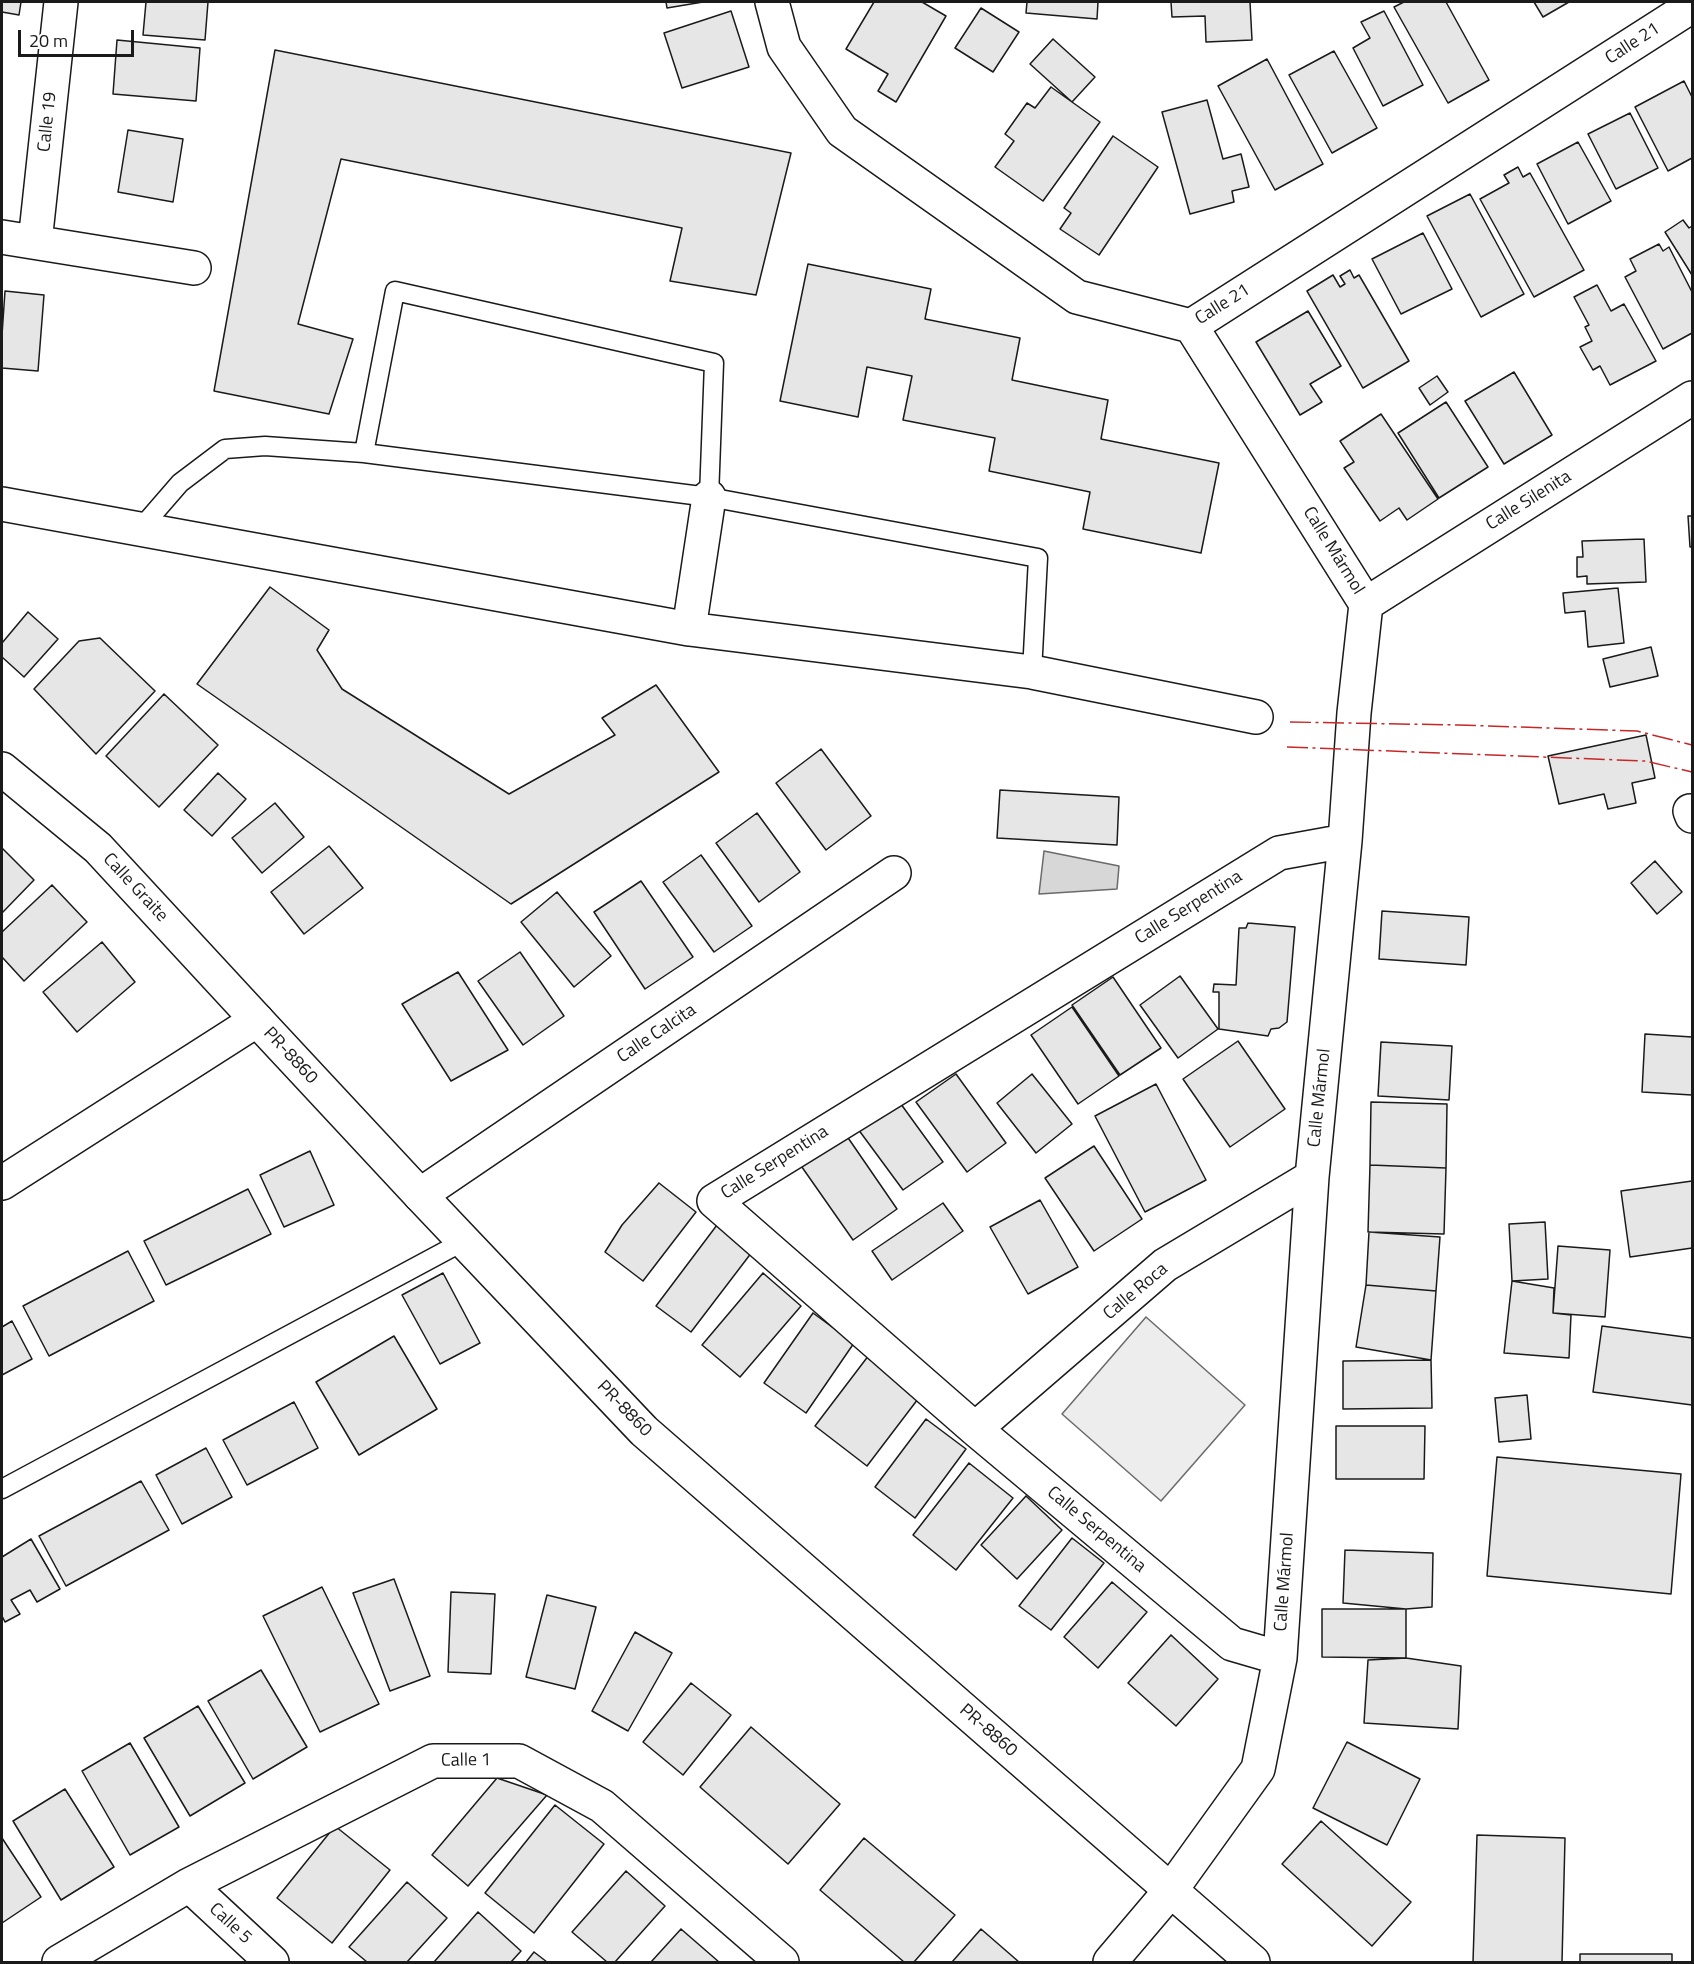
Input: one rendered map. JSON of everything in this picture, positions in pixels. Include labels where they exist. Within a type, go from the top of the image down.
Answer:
[{"type":"street","name":"Calle 19","points":[[35,242],[61,2]]},
{"type":"street","name":"Calle 21","points":[[772,2],[784,47],[842,131],[1077,297],[1191,326],[1692,6]]},
{"type":"street","points":[[2,237],[194,268]]},
{"type":"street","name":"Calle Mármol","points":[[1110,1962],[1171,1890],[1258,1769],[1280,1658],[1312,1177],[1366,604],[1191,326]]},
{"type":"street","name":"Calle Silenita","points":[[1366,604],[1692,398]]},
{"type":"street","points":[[689,629],[709,497]]},
{"type":"street","points":[[2,504],[689,629],[1032,672],[1256,717]]},
{"type":"street","name":"Calle Graite","points":[[2,769],[98,848],[257,1020]]},
{"type":"street","name":"Calle Serpentina","points":[[1280,1658],[1232,1644],[975,1429],[714,1200],[1279,853],[1345,841]]},
{"type":"street","name":"Calle Calcita","points":[[420,1196],[894,873]]},
{"type":"street","name":"PR-8860","points":[[2,1184],[257,1020],[420,1196],[644,1431],[1253,1962]]},
{"type":"street","name":"Calle Roca","points":[[975,1429],[1165,1266],[1312,1177]]},
{"type":"street","name":"Calle 1","points":[[59,1962],[189,1885],[433,1761],[519,1761],[602,1806],[782,1962]]},
{"type":"street","name":"Calle 5","points":[[189,1885],[272,1962]]},
{"type":"lane","points":[[364,453],[395,291],[714,363],[709,497]]},
{"type":"lane","points":[[141,528],[180,483],[225,449],[265,446],[364,453],[709,497],[1038,558],[1032,672]]},
{"type":"lane","points":[[2,1489],[464,1241]]},
{"type":"shaded area","points":[[1044,851],[1119,866],[1117,889],[1039,894]]},
{"type":"shaded area","points":[[1146,1317],[1245,1405],[1161,1501],[1062,1414]]},
{"type":"building","points":[[2,2],[21,2],[19,15],[2,12]]},
{"type":"building","points":[[146,2],[208,2],[205,40],[143,35]]},
{"type":"building","points":[[666,2],[703,2],[667,8]]},
{"type":"building","points":[[874,2],[922,2],[946,16],[896,102],[878,91],[888,74],[846,49]]},
{"type":"building","points":[[1027,2],[1098,2],[1097,19],[1026,13]]},
{"type":"building","points":[[1171,2],[1250,2],[1252,40],[1206,42],[1205,16],[1172,17]]},
{"type":"building","points":[[1404,2],[1446,2],[1489,80],[1448,103],[1394,7]]},
{"type":"building","points":[[1534,2],[1569,2],[1543,17]]},
{"type":"building","points":[[981,8],[1019,32],[993,72],[955,48]]},
{"type":"building","points":[[731,11],[749,67],[682,88],[664,33]]},
{"type":"building","points":[[1384,11],[1423,85],[1383,106],[1353,48],[1370,38],[1361,22]]},
{"type":"building","points":[[1053,39],[1095,77],[1072,102],[1030,64]]},
{"type":"building","points":[[117,40],[200,48],[196,101],[113,94]]},
{"type":"building","points":[[275,50],[791,153],[756,295],[670,281],[682,228],[341,159],[298,324],[353,339],[329,414],[214,391]]},
{"type":"building","points":[[1334,51],[1377,128],[1332,153],[1289,75]]},
{"type":"building","points":[[1267,59],[1323,164],[1275,190],[1218,86]]},
{"type":"building","points":[[1684,81],[1692,97],[1692,158],[1668,171],[1635,107]]},
{"type":"building","points":[[1051,87],[1100,122],[1043,201],[995,167],[1014,141],[1005,134],[1027,103],[1035,108]]},
{"type":"building","points":[[1207,100],[1223,159],[1241,154],[1249,187],[1232,191],[1234,202],[1190,214],[1162,112]]},
{"type":"building","points":[[1630,113],[1658,168],[1616,189],[1588,134]]},
{"type":"building","points":[[128,130],[183,139],[173,202],[118,192]]},
{"type":"building","points":[[1113,136],[1158,167],[1099,255],[1060,229],[1071,213],[1064,208]]},
{"type":"building","points":[[1578,142],[1611,201],[1568,224],[1537,164]]},
{"type":"building","points":[[1518,167],[1523,177],[1530,173],[1584,270],[1534,297],[1480,199],[1509,183],[1504,175]]},
{"type":"building","points":[[1470,194],[1524,294],[1481,317],[1427,216]]},
{"type":"building","points":[[1683,220],[1689,228],[1692,226],[1692,275],[1665,232]]},
{"type":"building","points":[[1423,233],[1452,289],[1401,314],[1372,259]]},
{"type":"building","points":[[1659,244],[1663,251],[1669,247],[1692,292],[1692,333],[1663,349],[1625,277],[1636,271],[1630,259]]},
{"type":"building","points":[[808,264],[931,289],[925,319],[1020,338],[1012,380],[1108,400],[1101,439],[1219,463],[1201,553],[1083,529],[1090,492],[989,471],[995,438],[903,420],[912,376],[867,367],[858,417],[780,401]]},
{"type":"building","points":[[1350,270],[1354,278],[1359,275],[1409,361],[1363,388],[1307,291],[1333,275],[1340,287],[1345,284],[1340,276]]},
{"type":"building","points":[[1597,285],[1611,311],[1624,304],[1656,361],[1610,385],[1600,366],[1593,370],[1580,347],[1592,341],[1585,327],[1589,325],[1574,297]]},
{"type":"building","points":[[5,291],[44,295],[38,371],[2,368]]},
{"type":"building","points":[[1308,311],[1341,366],[1310,384],[1322,402],[1300,415],[1256,342]]},
{"type":"building","points":[[1514,372],[1552,435],[1504,464],[1465,401]]},
{"type":"building","points":[[1437,376],[1448,392],[1430,405],[1419,388]]},
{"type":"building","points":[[1446,402],[1488,467],[1439,498],[1398,433]]},
{"type":"building","points":[[1381,414],[1438,499],[1407,520],[1399,508],[1380,521],[1344,468],[1354,462],[1340,441]]},
{"type":"building","points":[[1688,516],[1692,516],[1692,547],[1690,547]]},
{"type":"building","points":[[1644,539],[1646,582],[1587,584],[1587,576],[1577,577],[1577,557],[1583,557],[1582,541]]},
{"type":"building","points":[[270,587],[329,630],[317,650],[342,689],[509,794],[615,735],[602,718],[656,685],[719,772],[511,904],[197,684]]},
{"type":"building","points":[[1618,588],[1624,643],[1588,647],[1585,611],[1565,613],[1563,593]]},
{"type":"building","points":[[28,612],[58,639],[24,677],[2,657],[2,643]]},
{"type":"building","points":[[100,638],[155,691],[96,754],[34,689],[79,641]]},
{"type":"building","points":[[1651,647],[1658,676],[1610,687],[1603,659]]},
{"type":"building","points":[[164,694],[218,745],[159,807],[106,756]]},
{"type":"building","points":[[1646,735],[1655,778],[1632,783],[1636,803],[1608,809],[1604,794],[1559,804],[1548,756]]},
{"type":"building","points":[[821,749],[871,816],[826,850],[776,783]]},
{"type":"building","points":[[218,773],[246,799],[212,836],[184,810]]},
{"type":"building","points":[[1000,790],[1119,797],[1117,845],[997,838]]},
{"type":"building","points":[[275,803],[304,837],[262,873],[232,838]]},
{"type":"building","points":[[757,813],[800,872],[759,902],[716,843]]},
{"type":"building","points":[[329,846],[363,888],[304,934],[271,892]]},
{"type":"building","points":[[2,848],[34,880],[2,913]]},
{"type":"building","points":[[701,855],[752,926],[714,952],[663,882]]},
{"type":"building","points":[[1655,861],[1682,892],[1657,914],[1631,883]]},
{"type":"building","points":[[641,881],[693,957],[645,989],[594,912]]},
{"type":"building","points":[[52,885],[87,922],[24,981],[2,957],[2,932]]},
{"type":"building","points":[[557,892],[611,956],[574,987],[521,922]]},
{"type":"building","points":[[1382,911],[1469,917],[1466,965],[1379,959]]},
{"type":"building","points":[[1248,923],[1295,927],[1287,1022],[1279,1028],[1271,1029],[1268,1036],[1219,1029],[1219,992],[1213,992],[1214,984],[1236,985],[1239,928],[1246,928]]},
{"type":"building","points":[[102,942],[135,982],[77,1032],[43,992]]},
{"type":"building","points":[[520,952],[564,1016],[523,1045],[478,981]]},
{"type":"building","points":[[458,972],[508,1050],[451,1081],[402,1004]]},
{"type":"building","points":[[1180,976],[1218,1029],[1178,1058],[1140,1005]]},
{"type":"building","points":[[1113,977],[1161,1048],[1120,1075],[1072,1005]]},
{"type":"building","points":[[1072,1007],[1119,1076],[1078,1104],[1031,1035]]},
{"type":"building","points":[[1645,1034],[1692,1037],[1692,1095],[1642,1092]]},
{"type":"building","points":[[1238,1041],[1285,1109],[1230,1147],[1183,1079]]},
{"type":"building","points":[[1381,1042],[1452,1046],[1449,1100],[1378,1096]]},
{"type":"building","points":[[956,1074],[1006,1143],[967,1172],[916,1102]]},
{"type":"building","points":[[1032,1074],[1072,1124],[1036,1153],[997,1103]]},
{"type":"building","points":[[1156,1084],[1206,1180],[1145,1212],[1095,1116]]},
{"type":"building","points":[[898,1100],[943,1162],[903,1190],[858,1129]]},
{"type":"building","points":[[1371,1102],[1447,1104],[1446,1168],[1370,1165]]},
{"type":"building","points":[[842,1129],[897,1209],[853,1240],[797,1160]]},
{"type":"building","points":[[1094,1146],[1142,1219],[1094,1251],[1045,1178]]},
{"type":"building","points":[[310,1151],[334,1205],[284,1227],[260,1175]]},
{"type":"building","points":[[1370,1165],[1446,1168],[1444,1234],[1368,1232]]},
{"type":"building","points":[[1692,1181],[1692,1248],[1630,1257],[1621,1191]]},
{"type":"building","points":[[659,1183],[696,1212],[643,1281],[605,1252],[622,1225]]},
{"type":"building","points":[[248,1189],[271,1234],[166,1285],[144,1241]]},
{"type":"building","points":[[1040,1200],[1078,1267],[1028,1294],[990,1227]]},
{"type":"building","points":[[943,1203],[963,1231],[892,1280],[872,1251]]},
{"type":"building","points":[[1545,1222],[1548,1279],[1512,1281],[1509,1224]]},
{"type":"building","points":[[717,1225],[752,1252],[691,1332],[656,1306]]},
{"type":"building","points":[[1369,1232],[1440,1237],[1436,1291],[1366,1285]]},
{"type":"building","points":[[1558,1246],[1610,1250],[1605,1317],[1553,1313]]},
{"type":"building","points":[[128,1251],[154,1301],[49,1356],[23,1306]]},
{"type":"building","points":[[443,1273],[480,1343],[440,1364],[402,1295]]},
{"type":"building","points":[[763,1273],[801,1306],[740,1377],[702,1345]]},
{"type":"building","points":[[1512,1281],[1554,1288],[1553,1313],[1571,1315],[1569,1358],[1504,1353]]},
{"type":"building","points":[[1366,1285],[1436,1291],[1431,1360],[1356,1347]]},
{"type":"building","points":[[813,1313],[854,1343],[806,1413],[764,1383]]},
{"type":"building","points":[[12,1321],[32,1359],[2,1375],[2,1327]]},
{"type":"building","points":[[1602,1326],[1692,1338],[1692,1405],[1593,1392]]},
{"type":"building","points":[[394,1336],[437,1409],[359,1455],[316,1382]]},
{"type":"building","points":[[869,1355],[921,1395],[867,1466],[815,1426]]},
{"type":"building","points":[[1431,1360],[1432,1408],[1343,1409],[1343,1361]]},
{"type":"building","points":[[1527,1395],[1531,1439],[1499,1442],[1495,1398]]},
{"type":"building","points":[[294,1402],[318,1448],[247,1485],[223,1440]]},
{"type":"building","points":[[926,1419],[966,1449],[915,1518],[875,1487]]},
{"type":"building","points":[[1336,1426],[1425,1426],[1424,1479],[1336,1479]]},
{"type":"building","points":[[206,1448],[232,1497],[182,1524],[156,1475]]},
{"type":"building","points":[[1497,1457],[1681,1474],[1671,1594],[1487,1576]]},
{"type":"building","points":[[969,1463],[1013,1498],[956,1570],[913,1535]]},
{"type":"building","points":[[141,1481],[169,1530],[66,1586],[39,1536]]},
{"type":"building","points":[[1026,1496],[1062,1530],[1017,1579],[981,1545]]},
{"type":"building","points":[[1072,1538],[1104,1563],[1051,1630],[1019,1606]]},
{"type":"building","points":[[31,1539],[60,1589],[37,1602],[30,1590],[11,1600],[20,1614],[5,1622],[2,1616],[2,1557]]},
{"type":"building","points":[[1345,1550],[1433,1553],[1432,1607],[1406,1609],[1343,1603]]},
{"type":"building","points":[[394,1579],[430,1676],[390,1691],[353,1593]]},
{"type":"building","points":[[1112,1582],[1147,1612],[1098,1668],[1064,1637]]},
{"type":"building","points":[[322,1587],[379,1704],[320,1732],[263,1616]]},
{"type":"building","points":[[451,1592],[495,1594],[491,1674],[448,1672]]},
{"type":"building","points":[[547,1595],[596,1607],[575,1689],[526,1677]]},
{"type":"building","points":[[1322,1609],[1406,1609],[1406,1658],[1322,1657]]},
{"type":"building","points":[[635,1632],[672,1653],[628,1731],[592,1711]]},
{"type":"building","points":[[1171,1635],[1218,1679],[1176,1726],[1128,1683]]},
{"type":"building","points":[[1406,1658],[1461,1666],[1458,1729],[1364,1723],[1368,1660]]},
{"type":"building","points":[[261,1670],[307,1747],[253,1779],[208,1701]]},
{"type":"building","points":[[691,1683],[731,1715],[683,1775],[643,1742]]},
{"type":"building","points":[[198,1706],[245,1783],[190,1816],[144,1738]]},
{"type":"building","points":[[751,1727],[840,1804],[788,1864],[700,1787]]},
{"type":"building","points":[[1347,1742],[1420,1779],[1387,1845],[1313,1808]]},
{"type":"building","points":[[130,1743],[179,1827],[130,1855],[82,1771]]},
{"type":"building","points":[[497,1778],[547,1795],[468,1886],[432,1855]]},
{"type":"building","points":[[65,1789],[114,1867],[61,1900],[13,1821]]},
{"type":"building","points":[[555,1805],[604,1844],[534,1933],[485,1893]]},
{"type":"building","points":[[1321,1821],[1411,1902],[1372,1946],[1282,1864]]},
{"type":"building","points":[[335,1826],[390,1870],[332,1943],[277,1898]]},
{"type":"building","points":[[1477,1835],[1565,1838],[1562,1962],[1473,1962]]},
{"type":"building","points":[[2,1838],[41,1897],[2,1923]]},
{"type":"building","points":[[864,1838],[955,1915],[914,1962],[904,1962],[820,1890]]},
{"type":"building","points":[[626,1871],[665,1906],[615,1962],[607,1962],[572,1932]]},
{"type":"building","points":[[407,1882],[447,1918],[407,1962],[367,1962],[349,1947]]},
{"type":"building","points":[[478,1912],[521,1951],[511,1962],[434,1962]]},
{"type":"building","points":[[681,1929],[719,1962],[651,1962]]},
{"type":"building","points":[[981,1929],[1019,1962],[952,1962]]},
{"type":"building","points":[[534,1952],[547,1962],[526,1962]]},
{"type":"building","points":[[1580,1954],[1672,1954],[1672,1962],[1580,1962]]},
{"type":"power","points":[[1290,722],[1637,731],[1692,745]]},
{"type":"power","points":[[1287,747],[1645,761],[1692,772]]}]
